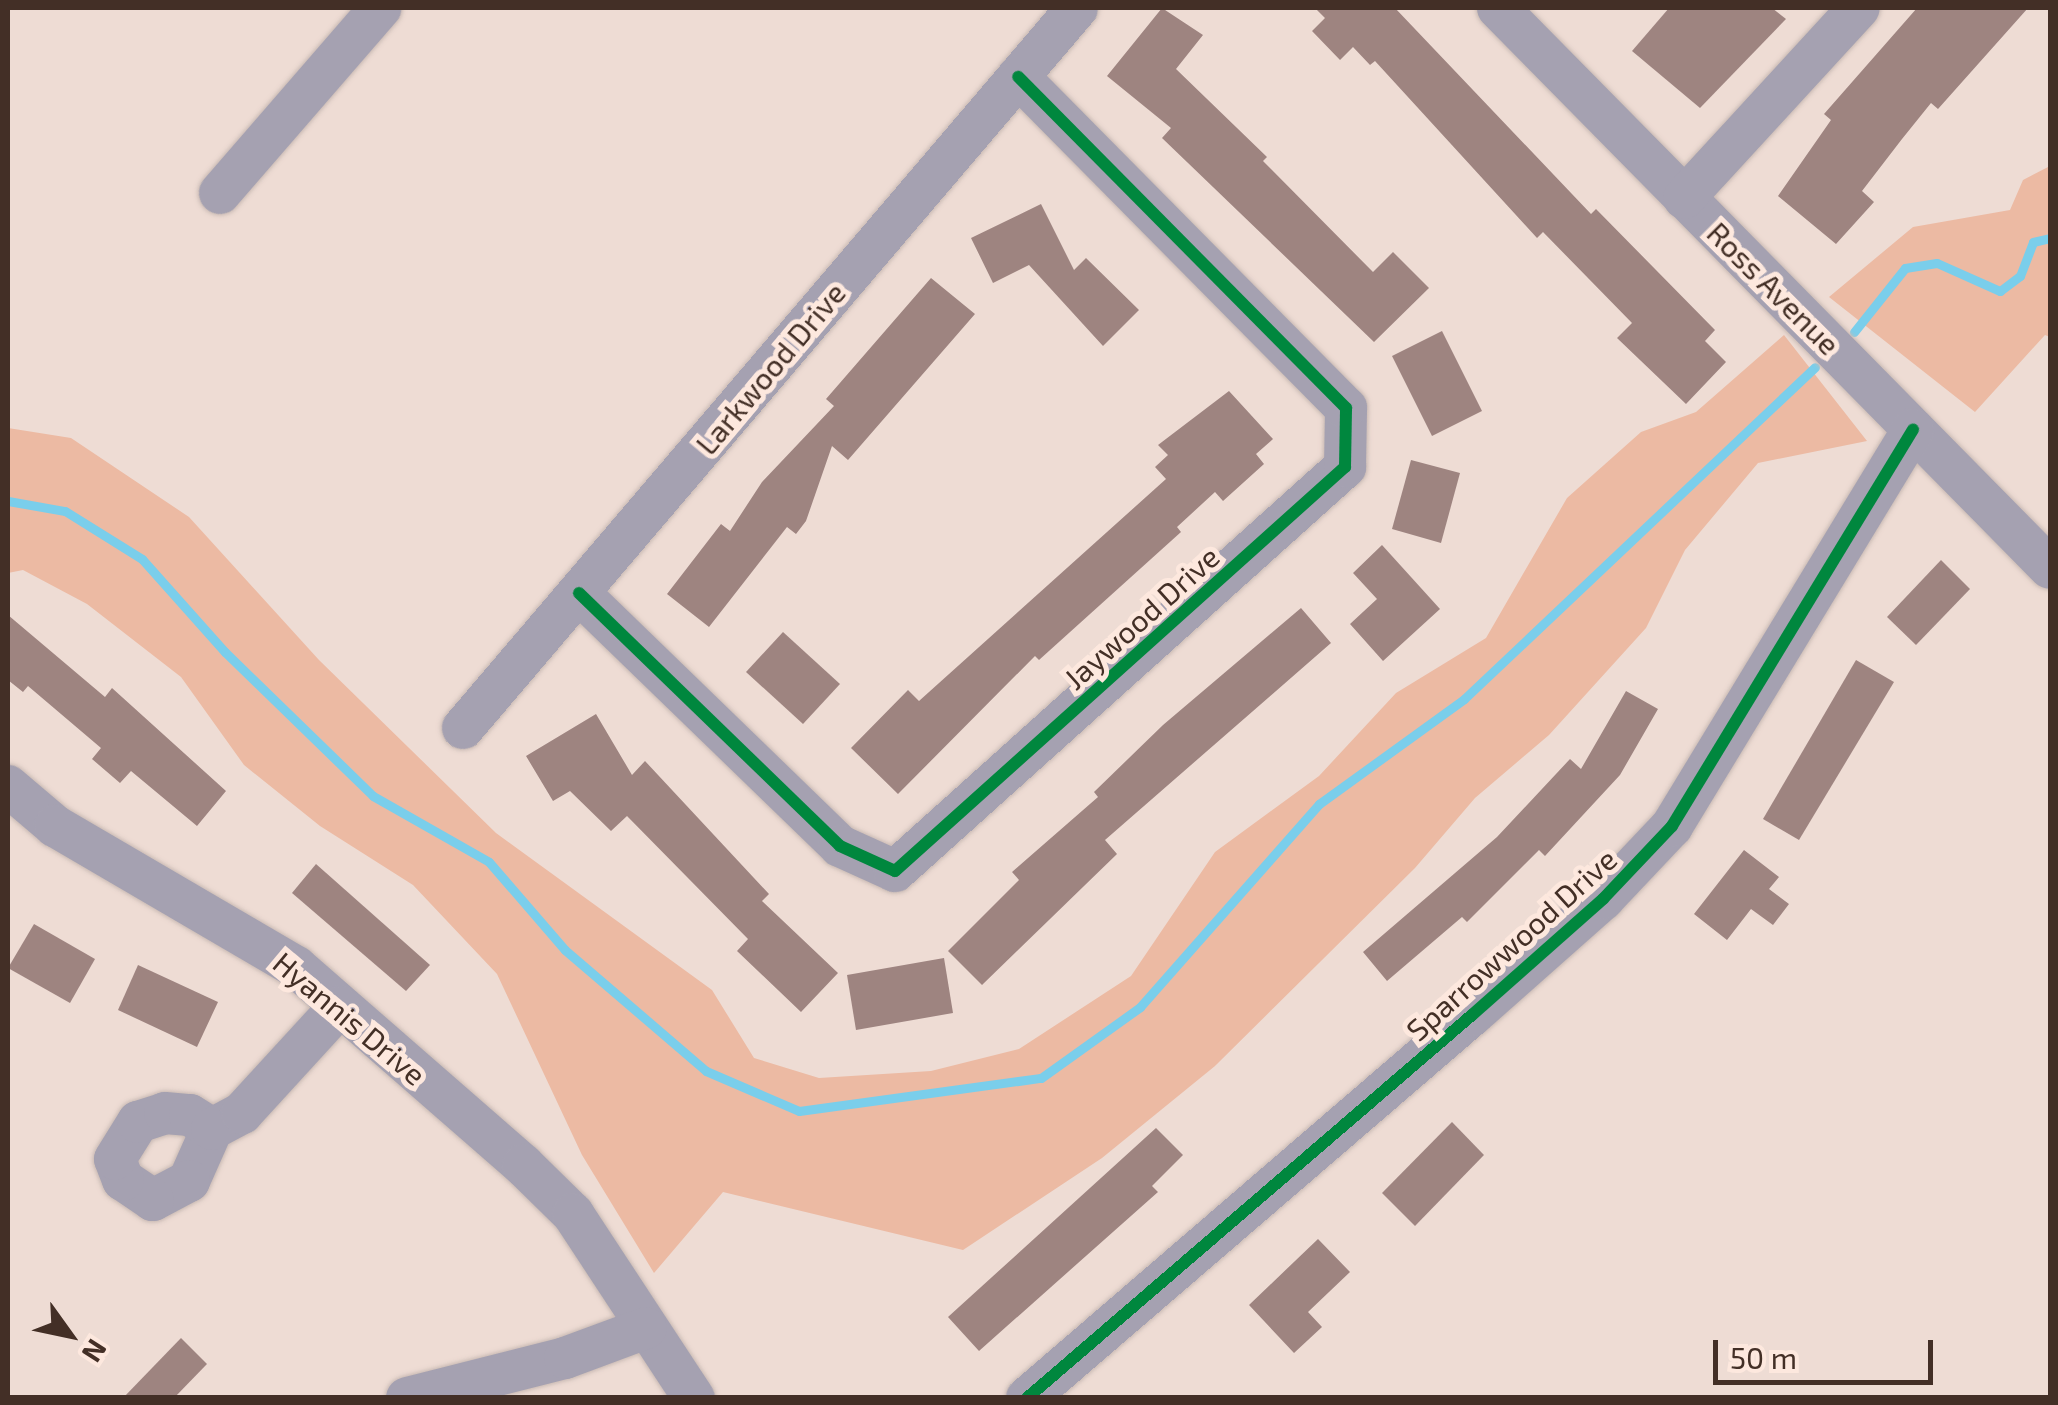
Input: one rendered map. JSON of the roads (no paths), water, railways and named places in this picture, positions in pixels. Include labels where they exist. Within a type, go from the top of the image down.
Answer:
[{"type":"street","points":[[220,193],[380,8]]},
{"type":"street","name":"Larkwood Drive","points":[[463,728],[1077,8]]},
{"type":"street","name":"Ross Avenue","points":[[1498,8],[2050,568]]},
{"type":"street","points":[[1684,198],[1860,8]]},
{"type":"street","name":"Jaywood Drive","points":[[579,592],[840,846],[895,872],[1345,467],[1346,408],[1018,77]]},
{"type":"street","name":"Sparrowwood Drive","points":[[1027,1398],[1487,1002],[1603,899],[1672,826],[1913,428]]},
{"type":"street","name":"Hyannis Drive","points":[[8,786],[55,826],[296,967],[573,1214],[646,1328]]},
{"type":"street","points":[[212,1129],[242,1113],[339,1007]]},
{"type":"street","points":[[408,1398],[565,1358],[646,1328],[694,1398]]},
{"type":"waterway","points":[[1854,332],[1905,268],[1937,263],[2000,291],[2020,276],[2033,242],[2050,238]]},
{"type":"waterway","points":[[8,501],[65,511],[142,559],[225,652],[373,796],[489,862],[565,950],[706,1071],[799,1111],[1041,1078],[1140,1007],[1319,804],[1464,699],[1815,367]]}]
